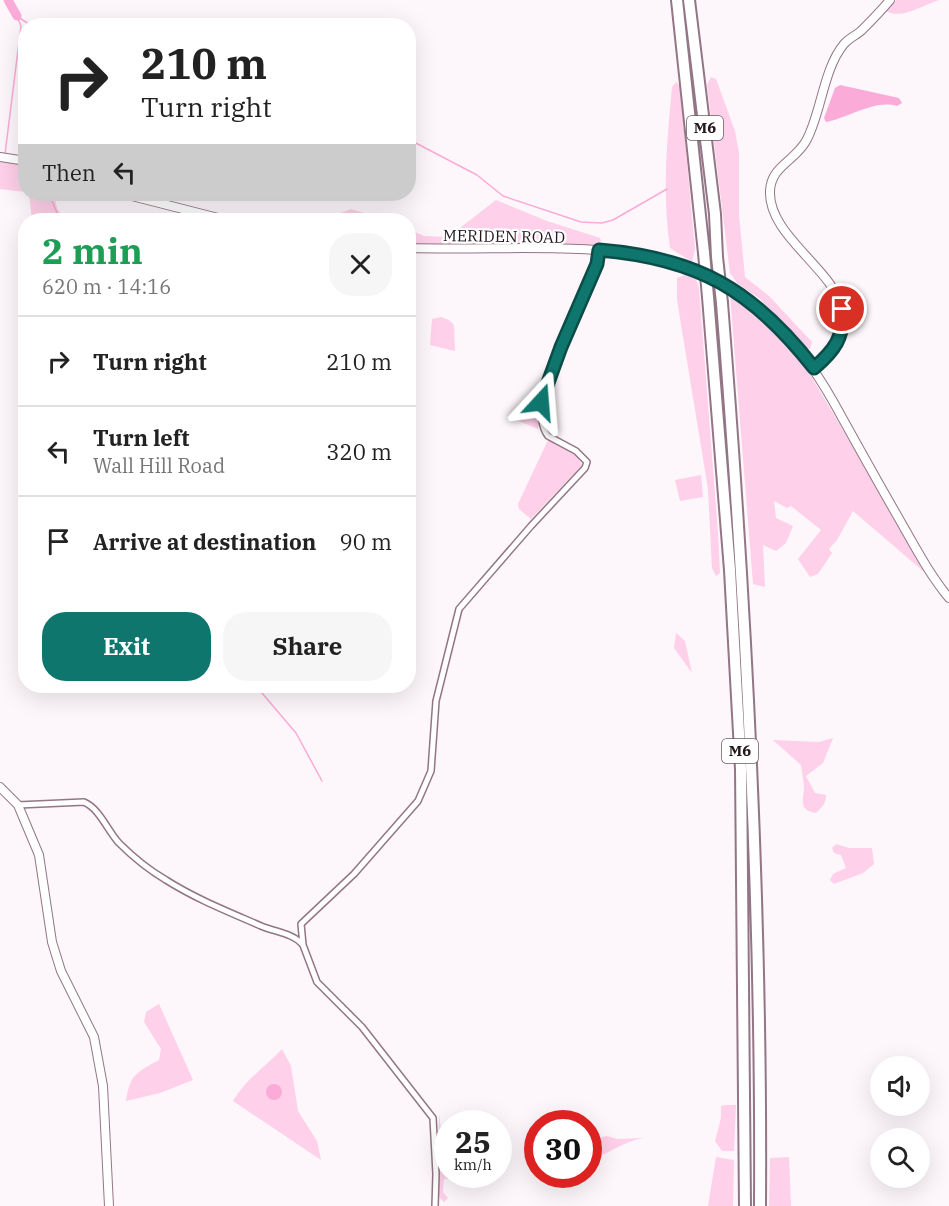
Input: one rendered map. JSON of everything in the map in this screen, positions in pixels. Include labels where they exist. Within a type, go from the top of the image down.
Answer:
[{"type":"highway","name":"M6","points":[[677,0],[704,253],[730,570],[741,769],[745,1206]]},
{"type":"highway","name":"M6","points":[[689,0],[715,214],[742,569],[752,758],[758,943],[760,1206]]},
{"type":"street","points":[[814,368],[836,346],[842,333],[842,309],[834,291],[778,220],[770,194],[771,180],[776,171],[808,139],[817,105],[844,44],[877,16],[890,0]]},
{"type":"street","points":[[3,157],[18,160]]},
{"type":"street","points":[[151,201],[199,213]]},
{"type":"street","name":"MERIDEN ROAD","points":[[416,248],[599,250],[644,254],[674,261],[712,277],[737,291],[792,340],[814,368],[917,550],[949,598]]},
{"type":"street","points":[[292,936],[301,924],[354,874],[418,801],[430,771],[436,701],[459,609],[585,468],[586,462],[582,456],[548,436],[543,424],[541,403],[561,347],[597,264],[599,250]]},
{"type":"street","points":[[0,787],[18,805],[39,855],[52,942],[61,971],[94,1037],[103,1086],[109,1206]]},
{"type":"street","points":[[18,805],[84,802],[94,806],[118,841],[141,863],[163,879],[195,897],[263,927],[292,936],[303,945]]},
{"type":"street","points":[[301,924],[303,945],[317,982],[362,1027],[432,1118],[436,1174],[435,1206]]},
{"type":"shaded area","points":[[896,0],[939,0],[905,13],[886,11]]},
{"type":"shaded area","points":[[711,77],[716,79],[735,131],[739,153],[739,215],[745,277],[769,296],[812,342],[810,349],[803,347],[760,299],[738,284],[730,273],[707,85]]},
{"type":"shaded area","points":[[676,82],[680,86],[695,249],[692,262],[670,248],[666,207],[667,148],[672,87]]},
{"type":"shaded area","points":[[840,85],[899,98],[902,103],[897,106],[871,107],[826,122],[824,118],[835,88]]},
{"type":"shaded area","points":[[0,161],[18,164],[18,191],[0,189]]},
{"type":"shaded area","points":[[496,200],[547,221],[600,238],[601,241],[598,246],[416,244],[416,232],[424,236],[448,237]]},
{"type":"shaded area","points":[[30,201],[56,201],[60,213],[31,213]]},
{"type":"shaded area","points":[[351,209],[364,213],[341,213]]},
{"type":"shaded area","points":[[685,275],[695,277],[699,288],[718,533],[720,573],[716,576],[712,568],[708,489],[677,300],[677,278]]},
{"type":"shaded area","points":[[730,294],[772,326],[808,371],[926,570],[923,571],[853,511],[837,540],[829,549],[832,553],[818,574],[810,577],[798,559],[821,530],[791,506],[787,508],[774,501],[776,518],[793,526],[786,543],[776,551],[763,545],[765,587],[753,584]]},
{"type":"shaded area","points":[[441,317],[454,325],[455,351],[430,345],[432,319]]},
{"type":"shaded area","points":[[530,399],[539,402],[538,429],[507,416]]},
{"type":"shaded area","points":[[548,440],[577,456],[582,465],[531,519],[519,509],[518,504]]},
{"type":"shaded area","points":[[701,475],[703,497],[680,501],[675,480]]},
{"type":"shaded area","points":[[676,633],[685,641],[692,673],[674,648]]},
{"type":"shaded area","points":[[833,738],[823,763],[806,776],[815,793],[826,795],[820,809],[816,813],[810,812],[803,803],[804,786],[801,765],[773,740],[819,742]]},
{"type":"shaded area","points":[[836,844],[849,848],[872,848],[874,864],[863,873],[834,884],[830,880],[833,874],[846,868],[841,855],[834,853],[832,848]]},
{"type":"shaded area","points":[[159,1004],[193,1080],[160,1093],[126,1101],[132,1079],[159,1060],[161,1049],[144,1022],[146,1012]]},
{"type":"shaded area","points":[[282,1049],[291,1066],[298,1111],[317,1141],[321,1160],[233,1101],[249,1080]]},
{"type":"shaded area","points":[[274,1084],[282,1092],[274,1100],[266,1092]]},
{"type":"shaded area","points":[[736,1105],[734,1151],[722,1151],[715,1141],[721,1118],[721,1106]]},
{"type":"shaded area","points":[[602,1137],[644,1138],[629,1142],[602,1155]]},
{"type":"shaded area","points":[[716,1157],[734,1160],[733,1206],[708,1206]]},
{"type":"shaded area","points":[[789,1157],[791,1206],[769,1206],[770,1158]]},
{"type":"shaded area","points":[[438,1188],[443,1188],[443,1192],[448,1198],[444,1202],[438,1196]]},
{"type":"waterway","points":[[8,0],[17,16]]},
{"type":"waterway","points":[[5,154],[18,50]]},
{"type":"waterway","points":[[416,143],[477,175],[503,196],[581,222],[602,223],[613,220],[667,189]]},
{"type":"waterway","points":[[52,201],[57,213]]},
{"type":"waterway","points":[[262,693],[296,733],[322,781]]},
{"type":"route","points":[[541,402],[561,347],[583,301],[597,264],[599,250],[644,254],[674,261],[712,277],[737,291],[763,312],[792,340],[814,368],[836,346],[844,323],[842,309]]}]
